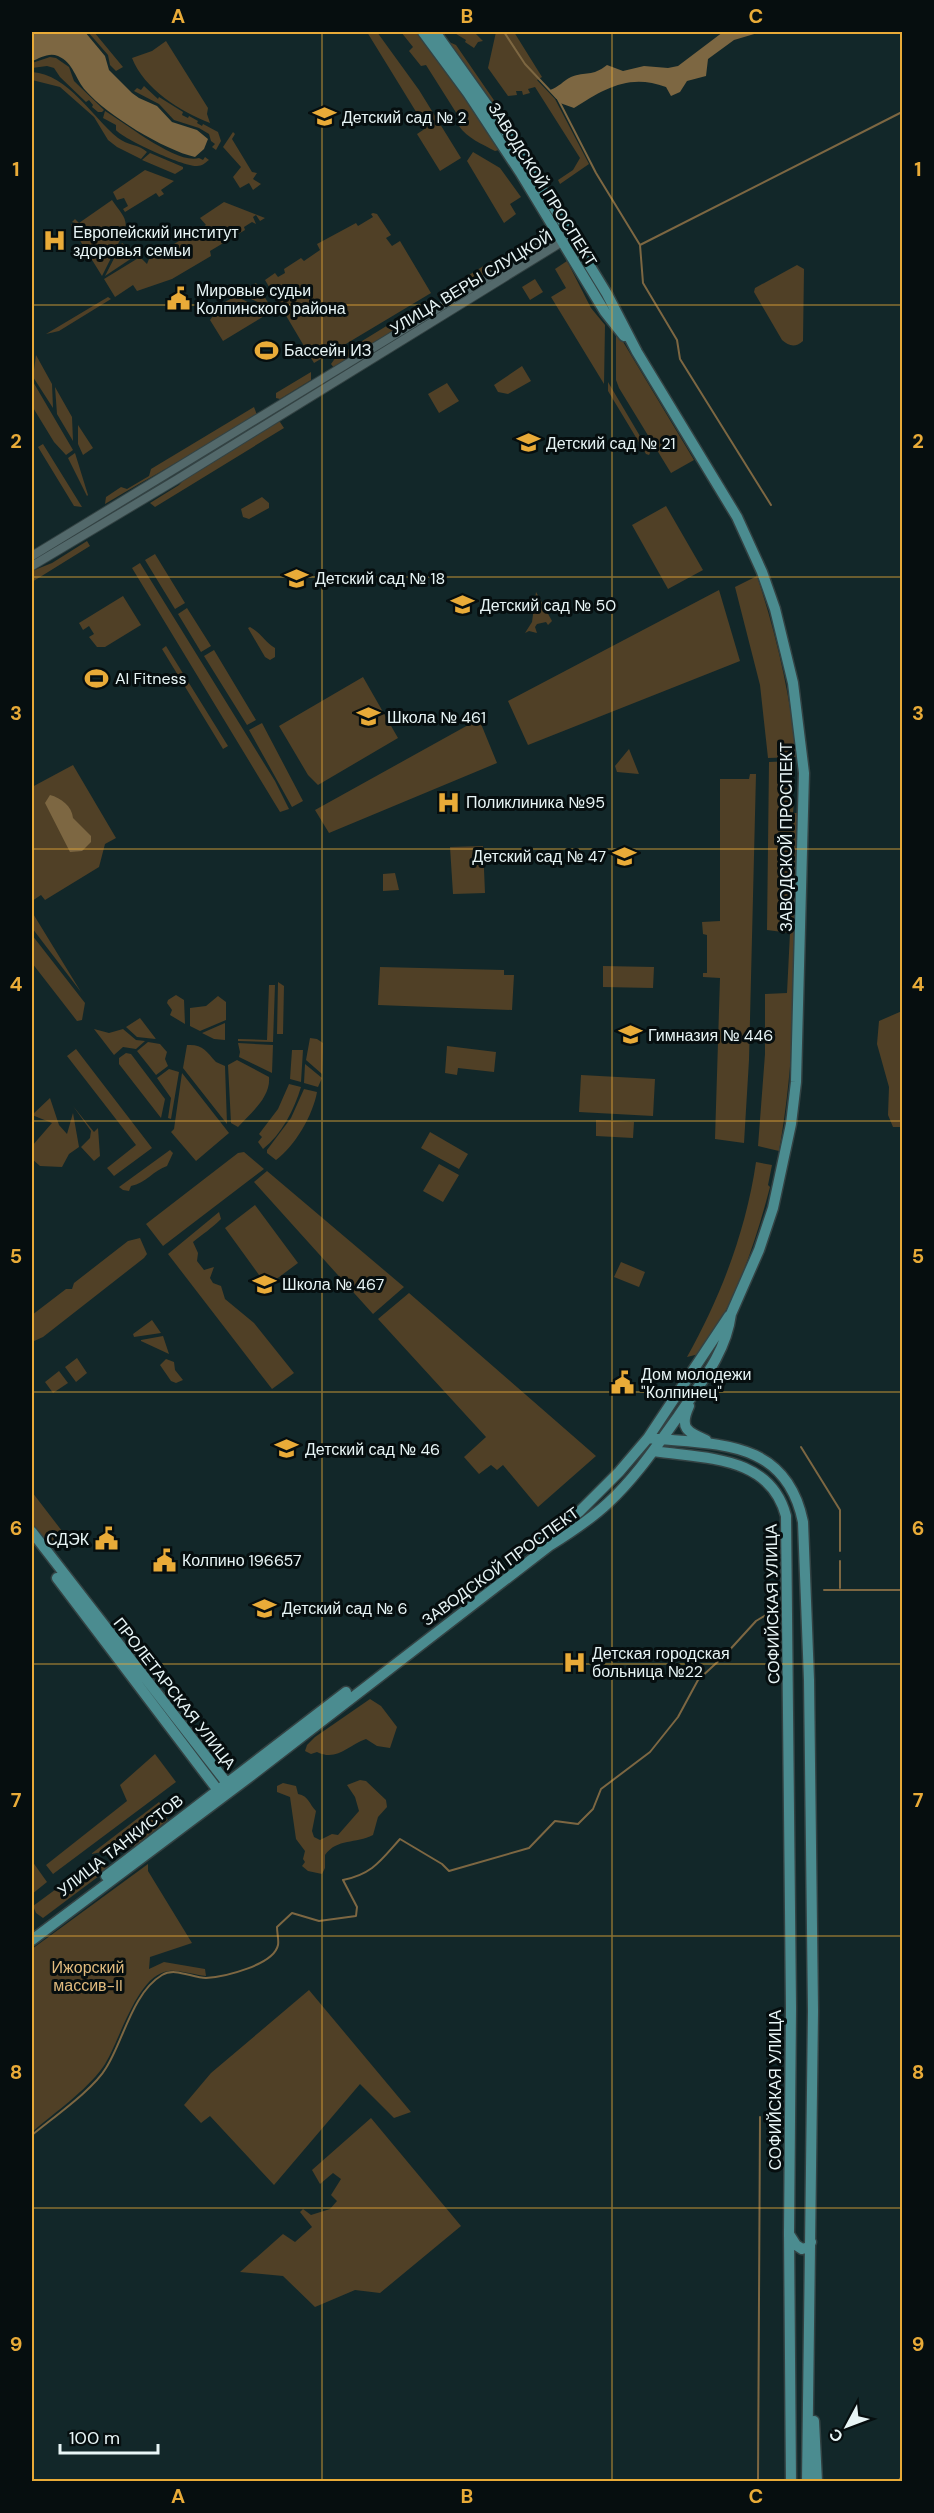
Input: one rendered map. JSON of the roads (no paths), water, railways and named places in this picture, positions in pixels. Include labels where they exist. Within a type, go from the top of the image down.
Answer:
[{"type":"main road","name":"ЗАВОДСКОЙ ПРОСПЕКТ","points":[[423,32],[564,237]]},
{"type":"main road","name":"ЗАВОДСКОЙ ПРОСПЕКТ","points":[[224,1788],[433,1630],[549,1546],[585,1523],[610,1502],[654,1451],[694,1395],[718,1355],[731,1314],[768,1224],[791,1124],[798,1041],[804,773],[791,673],[775,609],[762,572],[727,500],[637,352],[605,312],[507,133],[435,32]]},
{"type":"main road","name":"ЗАВОДСКОЙ ПРОСПЕКТ","points":[[433,1630],[568,1522],[607,1485],[648,1438],[700,1363],[724,1320],[731,1314]]},
{"type":"main road","points":[[694,1395],[686,1414],[686,1427],[694,1436],[714,1444]]},
{"type":"main road","points":[[648,1438],[654,1451]]},
{"type":"main road","name":"СОФИЙСКАЯ УЛИЦА","points":[[648,1438],[740,1448],[771,1463],[787,1479],[800,1505],[803,1522],[809,1680],[813,2010],[807,2481]]},
{"type":"main road","name":"СОФИЙСКАЯ УЛИЦА","points":[[654,1451],[744,1466],[762,1477],[778,1497],[783,1505],[787,1530],[791,2008],[789,2234],[791,2481]]},
{"type":"main road","name":"ПРОЛЕТАРСКАЯ УЛИЦА","points":[[32,1532],[224,1788]]},
{"type":"main road","name":"ПРОЛЕТАРСКАЯ УЛИЦА","points":[[32,1544],[224,1788]]},
{"type":"main road","points":[[788,1671],[793,1665],[799,1664],[809,1680]]},
{"type":"main road","name":"УЛИЦА ТАНКИСТОВ","points":[[32,1940],[37,1931],[224,1788]]},
{"type":"main road","points":[[789,2234],[796,2245],[802,2249],[809,2247],[811,2242]]},
{"type":"main road","points":[[808,2371],[814,2403],[817,2481]]},
{"type":"street","name":"УЛИЦА ВЕРЫ СЛУЦКОЙ","points":[[32,556],[564,237]]},
{"type":"street","name":"УЛИЦА ВЕРЫ СЛУЦКОЙ","points":[[32,566],[564,237]]},
{"type":"waterway","points":[[504,32],[525,64],[557,98]]},
{"type":"waterway","points":[[558,99],[596,173],[640,245],[643,283],[677,340],[680,359],[771,505]]},
{"type":"waterway","points":[[640,245],[902,112]]},
{"type":"waterway","points":[[801,1447],[840,1510],[840,1551]]},
{"type":"waterway","points":[[840,1561],[840,1588]]},
{"type":"waterway","points":[[824,1590],[902,1590]]},
{"type":"waterway","points":[[32,2135],[100,2076],[112,2057],[136,2005],[152,1983],[162,1975],[172,1972],[206,1978],[236,1972],[258,1964],[274,1952],[278,1945],[277,1927],[292,1913],[319,1921],[356,1916],[357,1907],[343,1880],[369,1870],[382,1860],[400,1839],[442,1864],[449,1871],[529,1848],[555,1821],[578,1824],[593,1809],[601,1789],[650,1752],[678,1717],[698,1680],[756,1621],[766,1615]]},
{"type":"waterway","points":[[758,2482],[760,2117]]},
{"type":"waterway","points":[[898,2482],[902,2476]]},
{"type":"place","name":"Детский сад № 2","points":[[324,117]]},
{"type":"place","name":"Европейский институт здоровья семьи","points":[[55,241]]},
{"type":"place","name":"Мировые судьи Колпинского района","points":[[178,299]]},
{"type":"place","name":"Бассейн ИЗ","points":[[266,350]]},
{"type":"place","name":"Детский сад № 21","points":[[528,443]]},
{"type":"place","name":"Детский сад № 18","points":[[297,578]]},
{"type":"place","name":"Детский сад № 50","points":[[462,605]]},
{"type":"place","name":"AI Fitness","points":[[97,678]]},
{"type":"place","name":"Школа № 461","points":[[369,717]]},
{"type":"place","name":"Поликлиника №95","points":[[448,802]]},
{"type":"place","name":"Детский сад № 47","points":[[624,856]]},
{"type":"place","name":"Гимназия № 446","points":[[630,1035]]},
{"type":"place","name":"Школа № 467","points":[[264,1284]]},
{"type":"place","name":"Дом молодежи \"Колпинец\"","points":[[623,1383]]},
{"type":"place","name":"Детский сад № 46","points":[[287,1449]]},
{"type":"place","name":"СДЭК","points":[[107,1539]]},
{"type":"place","name":"Колпино 196657","points":[[164,1560]]},
{"type":"place","name":"Детский сад № 6","points":[[264,1608]]},
{"type":"place","name":"Детская городская больница №22","points":[[574,1662]]},
{"type":"park label","name":"Ижорский массив-II","points":[[88,1976]]}]
